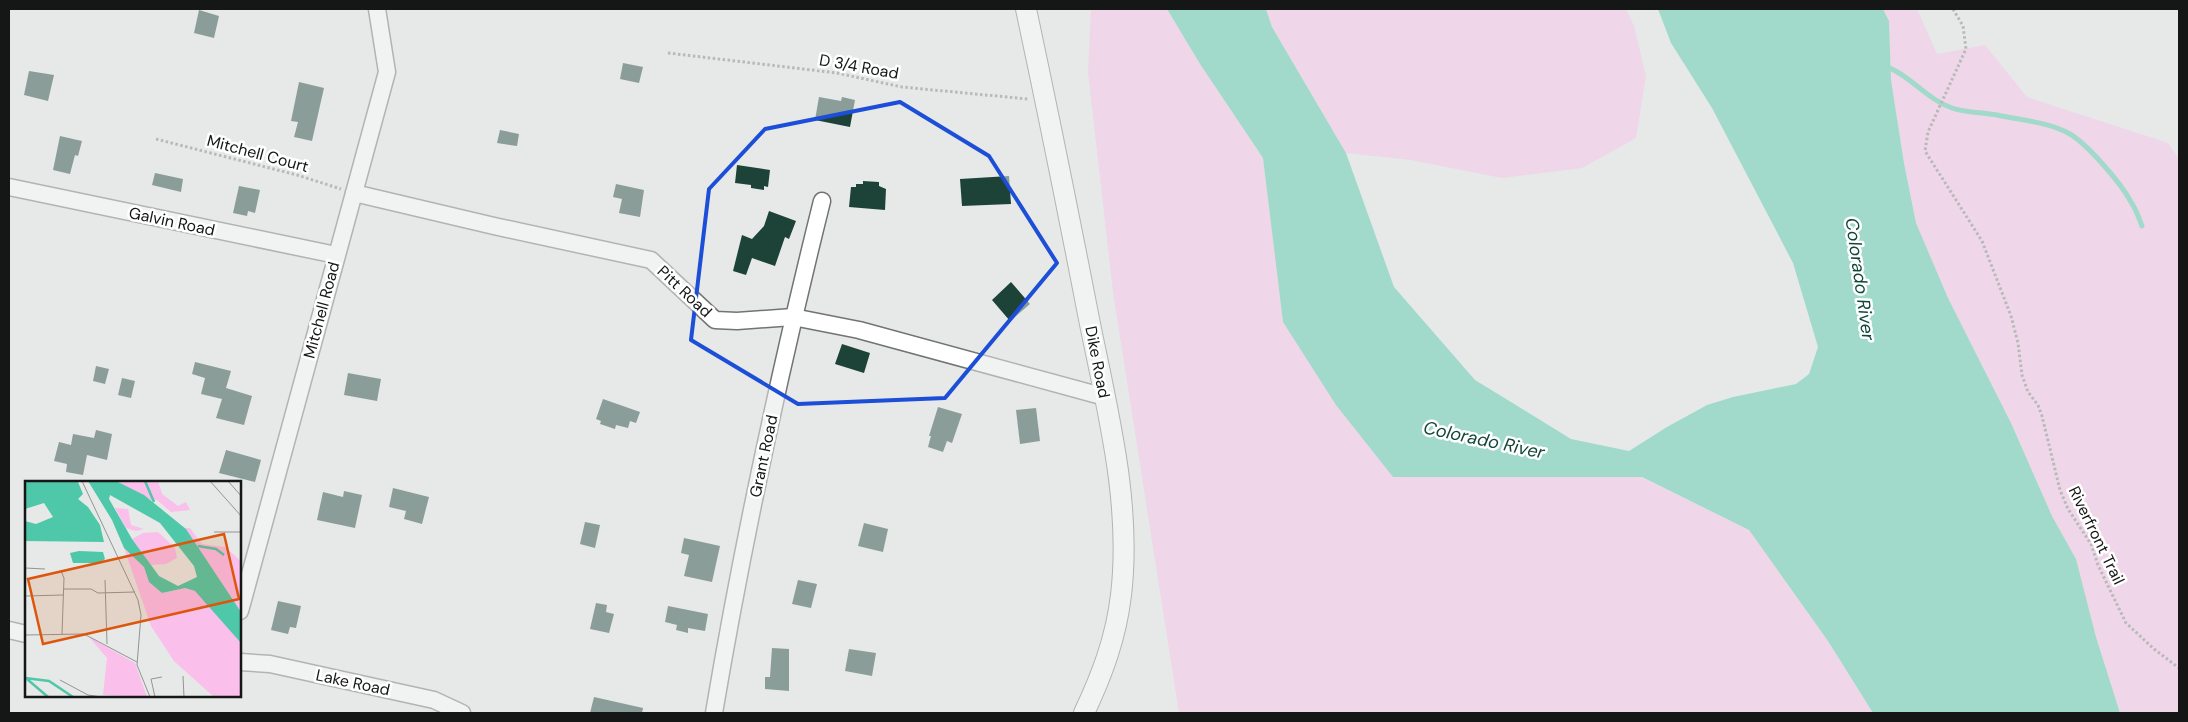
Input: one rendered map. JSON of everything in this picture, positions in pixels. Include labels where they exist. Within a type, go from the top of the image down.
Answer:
[{"type":"street","name":"Mitchell Road","points":[[241,607],[388,72],[377,9]]},
{"type":"street","name":"Dike Road","points":[[1026,9],[1105,397],[1120,487],[1123,528],[1121,594],[1111,650],[1084,713]]},
{"type":"street","name":"Galvin Road","points":[[9,187],[336,256]]},
{"type":"street","name":"Pitt Road","points":[[354,193],[651,260],[715,320],[737,321],[793,317],[859,330],[1105,397]]},
{"type":"street","name":"Grant Road","points":[[714,713],[744,547],[793,317],[822,201]]},
{"type":"street","points":[[9,630],[25,634]]},
{"type":"street","name":"Lake Road","points":[[241,662],[270,664],[434,700],[462,713]]},
{"type":"path","name":"Riverfront Trail","points":[[1953,9],[1964,26],[1966,50],[1928,132],[1925,151],[1982,241],[1992,271],[2005,296],[2018,343],[2022,375],[2028,392],[2038,405],[2042,416],[2060,490],[2068,509],[2091,544],[2104,580],[2126,623],[2154,650],[2179,668]]},
{"type":"path","name":"D 3/4 Road","points":[[668,53],[837,73],[902,87],[1046,101]]},
{"type":"path","name":"Mitchell Court","points":[[156,139],[297,175],[354,193]]},
{"type":"highlighted area","points":[[900,102],[989,156],[1057,263],[945,398],[798,404],[691,340],[709,189],[765,129]]},
{"type":"shaded area","points":[[1091,9],[1167,9],[1200,64],[1263,158],[1283,322],[1393,477],[1641,477],[1749,530],[1828,641],[1873,713],[1179,713],[1113,292],[1088,72]]},
{"type":"shaded area","points":[[1266,9],[1626,9],[1634,26],[1646,76],[1636,138],[1582,168],[1502,178],[1411,160],[1346,153],[1272,27]]},
{"type":"shaded area","points":[[1883,9],[1917,9],[1937,54],[1985,45],[2027,97],[2168,143],[2179,159],[2179,713],[2120,713],[2096,637],[2076,559],[2052,516],[2011,423],[1948,298],[1916,223],[1891,80],[1889,21]]},
{"type":"water","name":"Colorado River","points":[[1167,9],[1266,9],[1272,27],[1346,153],[1394,287],[1475,380],[1571,439],[1629,451],[1707,405],[1733,397],[1796,384],[1809,374],[1818,347],[1793,263],[1712,108],[1671,43],[1658,9],[1883,9],[1889,21],[1891,80],[1916,223],[1948,298],[2011,423],[2052,516],[2076,559],[2096,637],[2120,713],[1873,713],[1828,641],[1749,530],[1642,477],[1393,477],[1336,405],[1283,322],[1263,158],[1200,64]]},
{"type":"building","points":[[199,10],[219,16],[214,38],[194,33]]},
{"type":"building","points":[[623,63],[643,67],[639,83],[620,79]]},
{"type":"building","points":[[29,71],[54,75],[48,101],[24,95]]},
{"type":"building","points":[[299,82],[324,88],[312,141],[294,137],[298,122],[291,121]]},
{"type":"building","points":[[819,97],[841,101],[842,97],[855,100],[850,127],[815,120]]},
{"type":"building","points":[[500,130],[519,134],[517,146],[497,143]]},
{"type":"building","points":[[60,136],[82,141],[78,156],[75,155],[70,174],[53,170]]},
{"type":"building","points":[[737,165],[770,170],[768,187],[764,186],[764,190],[751,188],[751,185],[735,183]]},
{"type":"building","points":[[155,173],[183,179],[181,192],[152,185]]},
{"type":"building","points":[[1009,176],[1011,204],[962,206],[960,179]]},
{"type":"building","points":[[863,181],[879,182],[879,186],[886,189],[885,210],[849,207],[851,187],[856,187],[856,184],[863,184]]},
{"type":"building","points":[[616,184],[644,190],[640,217],[619,213],[622,199],[613,197]]},
{"type":"building","points":[[239,186],[260,190],[255,213],[248,211],[247,216],[233,213]]},
{"type":"building","points":[[769,211],[796,221],[789,239],[785,237],[775,266],[752,258],[746,275],[733,271],[742,235],[752,239],[764,226]]},
{"type":"building","points":[[1011,282],[1030,304],[1010,321],[992,300]]},
{"type":"building","points":[[842,344],[870,353],[864,373],[835,364]]},
{"type":"building","points":[[195,362],[231,371],[226,388],[252,396],[244,425],[216,418],[222,399],[201,394],[205,378],[192,374]]},
{"type":"building","points":[[96,366],[109,369],[105,384],[93,381]]},
{"type":"building","points":[[348,373],[381,379],[377,401],[344,395]]},
{"type":"building","points":[[122,378],[135,381],[131,398],[118,395]]},
{"type":"building","points":[[603,399],[640,412],[636,423],[630,421],[628,428],[616,425],[615,429],[600,424],[601,421],[596,419]]},
{"type":"building","points":[[938,407],[962,414],[952,443],[947,441],[943,452],[928,447],[931,436],[929,436]]},
{"type":"building","points":[[1036,408],[1040,441],[1020,444],[1016,410]]},
{"type":"building","points":[[96,430],[112,434],[107,460],[87,455],[83,475],[66,472],[67,464],[54,461],[59,442],[71,445],[73,434],[94,438]]},
{"type":"building","points":[[226,450],[261,460],[255,482],[219,473]]},
{"type":"building","points":[[393,488],[429,497],[422,524],[404,519],[406,511],[389,507]]},
{"type":"building","points":[[344,491],[362,495],[355,528],[317,520],[323,492],[343,497]]},
{"type":"building","points":[[585,522],[600,525],[595,548],[580,544]]},
{"type":"building","points":[[864,523],[888,529],[883,552],[858,546]]},
{"type":"building","points":[[684,538],[720,546],[712,582],[684,576],[689,555],[681,553]]},
{"type":"building","points":[[798,580],[817,584],[811,608],[792,604]]},
{"type":"building","points":[[278,601],[301,606],[296,628],[290,627],[288,634],[271,630]]},
{"type":"building","points":[[596,603],[607,605],[606,612],[614,614],[609,633],[590,629]]},
{"type":"building","points":[[668,606],[708,614],[705,631],[688,628],[688,633],[676,630],[677,625],[665,622]]},
{"type":"building","points":[[772,648],[789,649],[789,691],[765,689],[765,677],[770,677]]},
{"type":"building","points":[[849,649],[876,653],[872,676],[845,671]]},
{"type":"building","points":[[594,697],[643,708],[642,713],[590,713]]},
{"type":"waterway","points":[[1885,66],[1902,75],[1934,99],[1952,108],[2034,122],[2070,134],[2095,155],[2120,185],[2142,226]]}]
